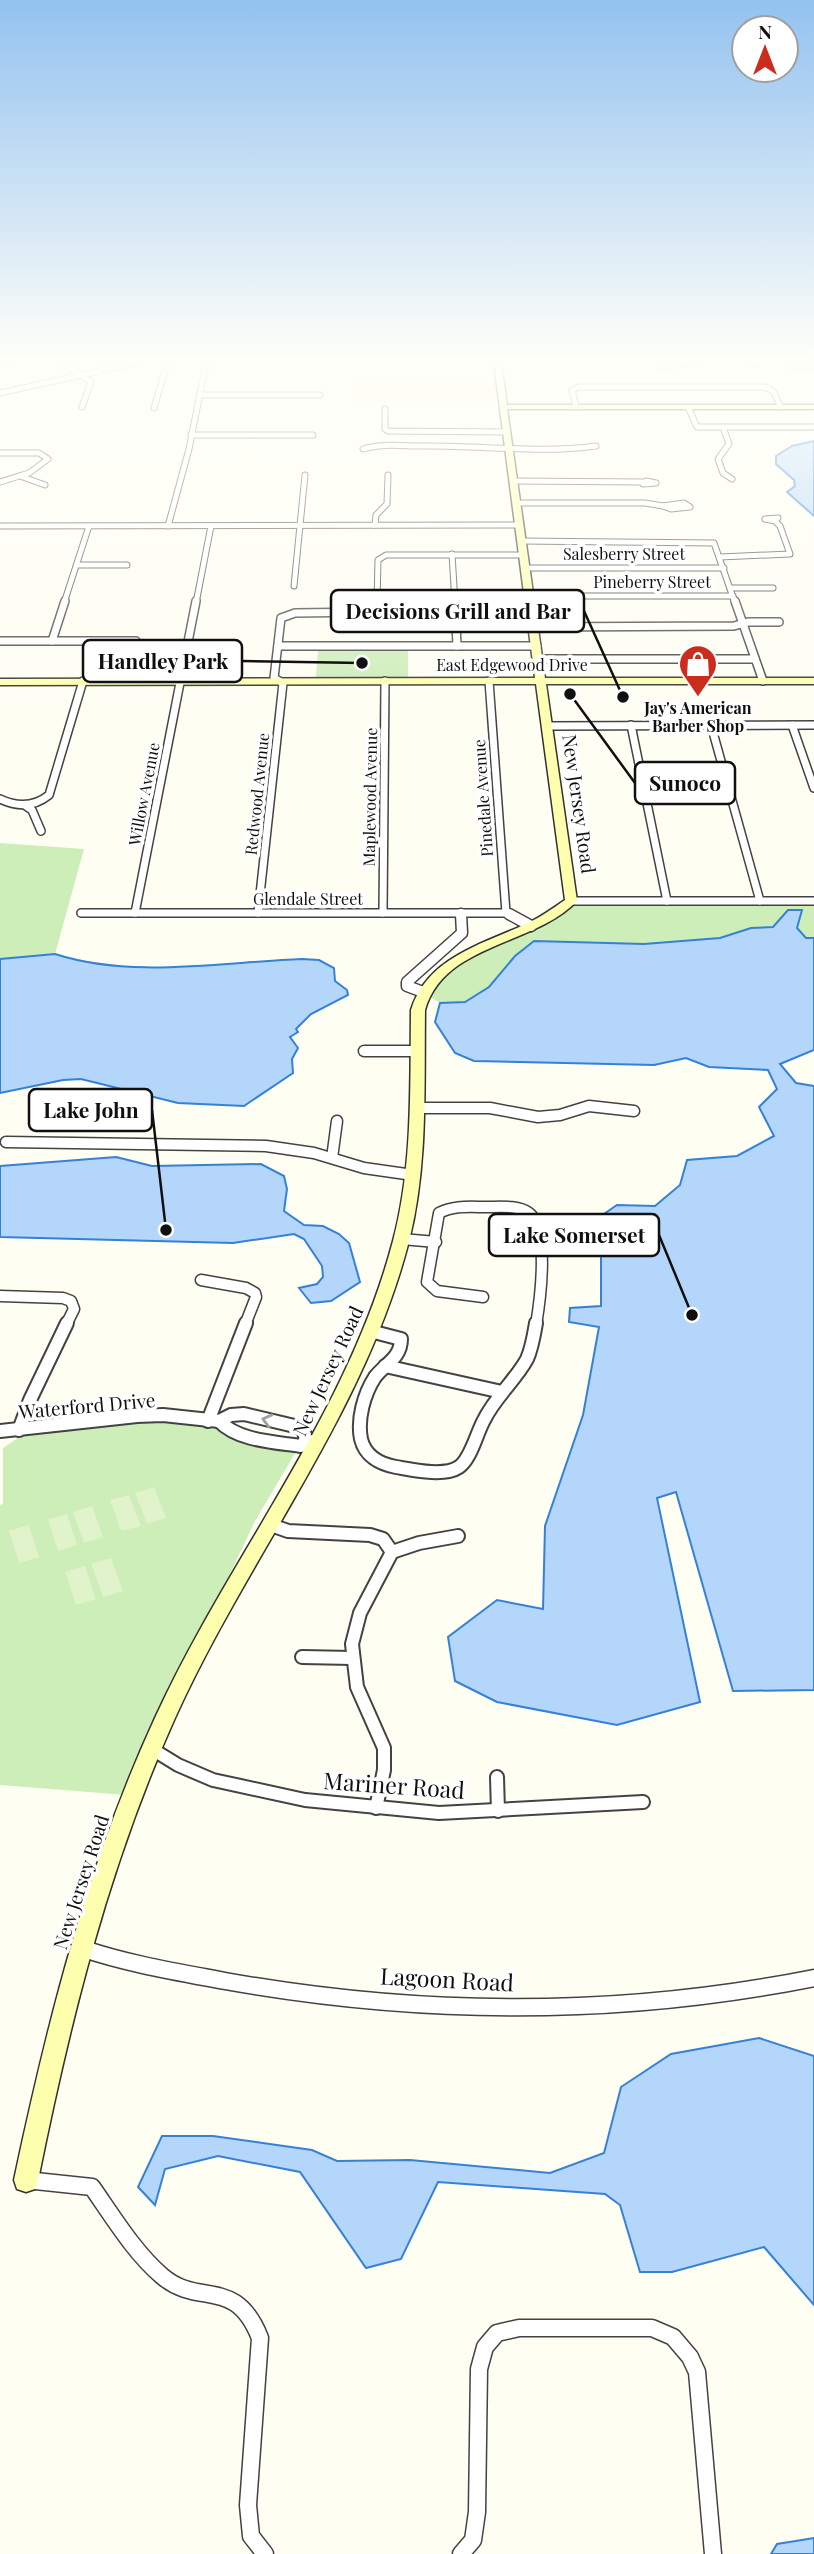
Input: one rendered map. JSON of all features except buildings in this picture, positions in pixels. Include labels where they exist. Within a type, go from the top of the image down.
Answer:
[{"type":"street","points":[[37,482],[45,485]]},
{"type":"street","points":[[168,526],[179,482]]},
{"type":"street","points":[[294,586],[304,482]]},
{"type":"street","points":[[375,525],[376,516],[387,503],[387,482]]},
{"type":"street","name":"New Jersey Road","points":[[26,2180],[69,1987],[115,1843],[152,1749],[184,1678],[271,1525],[312,1442],[374,1332],[402,1239],[414,1175],[419,1002],[423,992],[446,968],[531,926],[571,901],[513,482]]},
{"type":"street","points":[[517,503],[645,503],[663,506]]},
{"type":"street","points":[[720,557],[790,554],[780,526],[775,522]]},
{"type":"street","points":[[0,526],[519,525]]},
{"type":"street","points":[[52,641],[89,526]]},
{"type":"street","name":"Willow Avenue","points":[[135,912],[211,526]]},
{"type":"street","points":[[521,541],[714,543],[763,681]]},
{"type":"street","points":[[457,646],[452,554],[523,555]]},
{"type":"street","name":"Redwood Avenue","points":[[258,913],[283,683],[274,678],[280,621],[284,615],[367,613],[376,609],[378,560],[382,556],[452,554]]},
{"type":"street","points":[[77,565],[127,565]]},
{"type":"street","name":"Salesberry Street","points":[[525,568],[724,568]]},
{"type":"street","name":"Pineberry Street","points":[[530,596],[732,592],[773,588]]},
{"type":"street","points":[[534,627],[743,625],[748,622],[779,622]]},
{"type":"street","points":[[0,641],[136,641]]},
{"type":"street","points":[[278,646],[537,646]]},
{"type":"street","points":[[539,659],[755,659]]},
{"type":"street","points":[[26,806],[49,795],[83,681]]},
{"type":"street","name":"Maplewood Avenue","points":[[381,681],[383,913]]},
{"type":"street","name":"Pinedale Avenue","points":[[489,681],[506,913]]},
{"type":"street","name":"East Edgewood Drive","points":[[0,682],[814,681]]},
{"type":"street","points":[[631,725],[667,901]]},
{"type":"street","points":[[711,725],[760,901]]},
{"type":"street","points":[[792,725],[814,788]]},
{"type":"street","points":[[547,726],[814,725]]},
{"type":"street","points":[[0,799],[32,810],[41,831]]},
{"type":"street","points":[[571,901],[814,901]]},
{"type":"street","name":"Glendale Street","points":[[81,912],[506,913],[531,926]]},
{"type":"street","points":[[423,992],[407,986],[407,982],[462,933],[461,913]]},
{"type":"street","points":[[364,1051],[417,1051]]},
{"type":"street","points":[[417,1108],[491,1108],[538,1117],[551,1117],[589,1106],[634,1111]]},
{"type":"street","points":[[332,1158],[338,1121]]},
{"type":"street","points":[[6,1142],[266,1146],[295,1149],[364,1168],[414,1175]]},
{"type":"street","points":[[374,1332],[401,1339],[399,1353],[375,1378],[366,1397],[359,1432],[363,1446],[371,1456],[382,1463],[399,1467],[425,1471],[458,1468],[465,1461],[490,1408],[530,1353],[539,1316],[542,1258],[538,1224],[528,1213],[505,1207],[449,1208],[439,1213],[427,1282],[432,1289],[483,1297]]},
{"type":"street","points":[[402,1239],[436,1242]]},
{"type":"street","points":[[201,1280],[246,1288],[252,1290],[256,1297],[213,1421]]},
{"type":"street","points":[[0,1296],[63,1298],[71,1301],[74,1309],[19,1430]]},
{"type":"street","points":[[385,1366],[502,1392]]},
{"type":"street","name":"Waterford Drive","points":[[0,1431],[137,1416],[163,1415],[213,1421],[244,1414],[303,1428],[312,1442],[301,1446],[235,1433],[213,1421]]},
{"type":"street","points":[[271,1525],[288,1531],[370,1535],[383,1539],[392,1552]]},
{"type":"street","points":[[392,1552],[458,1536]]},
{"type":"street","points":[[376,1808],[385,1762],[384,1750],[379,1732],[363,1704],[352,1674],[352,1658],[357,1618],[384,1573],[392,1552]]},
{"type":"street","points":[[302,1657],[352,1658]]},
{"type":"street","name":"Mariner Road","points":[[152,1749],[178,1765],[234,1786],[305,1800],[376,1808],[439,1813],[643,1802]]},
{"type":"street","points":[[497,1777],[498,1811]]},
{"type":"street","name":"Lagoon Road","points":[[81,1948],[111,1958],[319,1996],[489,2006],[583,2007],[644,2003],[770,1987],[814,1978]]},
{"type":"street","points":[[26,2180],[92,2187],[156,2271],[172,2284],[242,2303],[254,2318],[260,2338],[248,2505],[251,2536],[265,2554]]},
{"type":"street","points":[[461,2554],[473,2540],[477,2512],[479,2369],[485,2347],[497,2333],[519,2328],[652,2328],[673,2337],[690,2357],[697,2372],[713,2554]]},
{"type":"green space","points":[[408,648],[408,677],[316,677],[318,649]]},
{"type":"green space","points":[[0,843],[84,849],[55,954],[0,959]]},
{"type":"green space","points":[[571,901],[814,901],[814,938],[806,938],[797,928],[788,910],[773,927],[751,928],[720,938],[644,944],[534,941],[515,956],[489,987],[465,1002],[440,1003],[423,992],[435,976]]},
{"type":"green space","points":[[122,1422],[178,1422],[215,1426],[229,1436],[297,1450],[255,1521],[126,1795],[0,1785],[0,1505],[3,1504],[3,1448],[24,1434]]},
{"type":"green space","points":[[154,1487],[166,1518],[147,1524],[135,1493]]},
{"type":"green space","points":[[129,1495],[141,1526],[121,1531],[110,1500]]},
{"type":"green space","points":[[92,1506],[103,1537],[84,1543],[73,1512]]},
{"type":"green space","points":[[67,1514],[77,1545],[58,1551],[48,1519]]},
{"type":"green space","points":[[29,1525],[39,1557],[19,1563],[9,1531]]},
{"type":"green space","points":[[111,1558],[123,1591],[103,1597],[91,1564]]},
{"type":"green space","points":[[85,1566],[96,1599],[76,1605],[65,1572]]},
{"type":"water","points":[[794,482],[814,482],[814,516],[787,492],[795,486]]},
{"type":"water","points":[[788,910],[802,910],[797,928],[806,938],[814,938],[814,1050],[780,1064],[796,1083],[814,1086],[814,1690],[733,1691],[676,1492],[657,1498],[700,1702],[617,1725],[497,1702],[455,1681],[448,1637],[497,1600],[543,1609],[545,1526],[583,1415],[599,1327],[569,1322],[570,1308],[601,1306],[601,1216],[617,1205],[655,1206],[680,1185],[687,1160],[737,1156],[774,1136],[759,1107],[777,1089],[768,1070],[709,1067],[686,1058],[654,1065],[474,1061],[455,1053],[435,1022],[440,1003],[465,1002],[489,987],[515,956],[534,941],[644,944],[720,938],[751,928],[773,927]]},
{"type":"water","points":[[55,954],[85,962],[146,967],[319,960],[334,968],[335,981],[347,990],[348,995],[311,1014],[296,1029],[298,1032],[290,1037],[298,1048],[292,1059],[293,1073],[244,1106],[178,1103],[81,1079],[0,1093],[0,959]]},
{"type":"water","points":[[116,1157],[152,1166],[261,1164],[284,1176],[287,1189],[284,1211],[304,1225],[323,1226],[349,1243],[360,1282],[331,1301],[311,1303],[299,1288],[317,1284],[323,1277],[322,1266],[304,1239],[294,1234],[233,1243],[0,1237],[0,1166]]},
{"type":"water","points":[[759,2038],[814,2056],[814,2305],[764,2247],[672,2272],[640,2272],[620,2205],[605,2194],[438,2182],[401,2259],[366,2268],[300,2172],[218,2156],[165,2169],[155,2205],[138,2187],[162,2136],[213,2136],[312,2150],[337,2161],[410,2160],[550,2173],[604,2153],[621,2087],[671,2054]]},
{"type":"water","points":[[814,2538],[814,2554],[771,2554],[777,2544]]},
{"type":"place","name":"Handley Park","points":[[362,663]]},
{"type":"place","name":"Sunoco","points":[[570,694]]},
{"type":"place","name":"Decisions Grill and Bar","points":[[623,697]]},
{"type":"place","name":"Jay's American Barber Shop","points":[[698,698]]},
{"type":"place","name":"Lake John","points":[[166,1230]]},
{"type":"place","name":"Lake Somerset","points":[[692,1315]]}]
